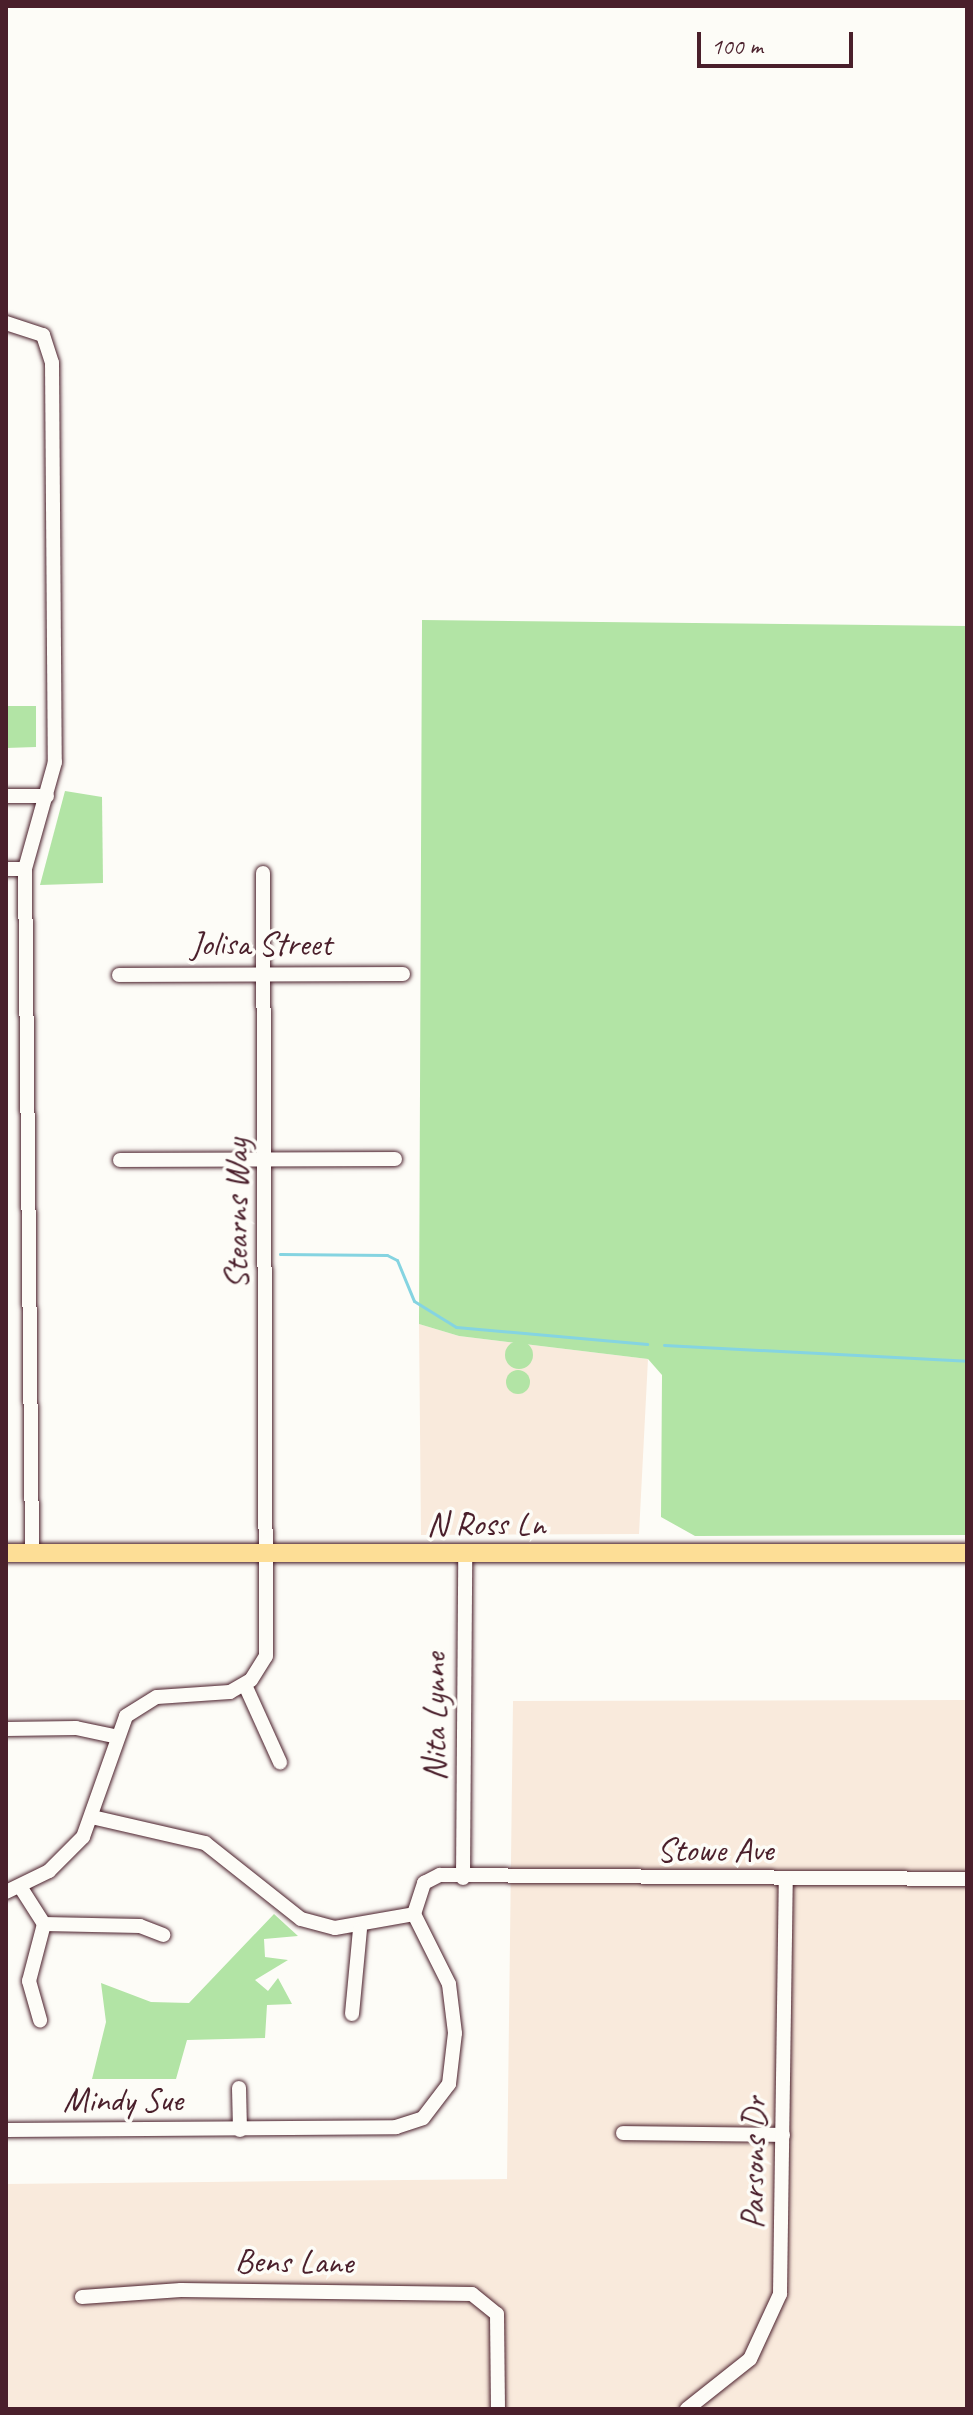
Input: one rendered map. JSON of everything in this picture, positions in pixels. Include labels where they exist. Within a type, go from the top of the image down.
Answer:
[{"type":"main road","name":"N Ross Ln","points":[[6,1553],[465,1557],[967,1553]]},
{"type":"street","points":[[6,323],[43,335],[52,363],[55,762],[25,869],[32,1553]]},
{"type":"street","points":[[6,796],[47,796]]},
{"type":"street","points":[[6,869],[25,869]]},
{"type":"street","name":"Stearns Way","points":[[245,1685],[266,1656],[269,1555],[263,873]]},
{"type":"street","name":"Jolisa Street","points":[[119,975],[403,974]]},
{"type":"street","points":[[120,1160],[395,1159]]},
{"type":"street","name":"Nita Lynne","points":[[463,1878],[465,1557]]},
{"type":"street","points":[[163,1935],[140,1926],[44,1924],[13,1890],[60,1862],[96,1818],[113,1736],[147,1701],[245,1685],[280,1762]]},
{"type":"street","points":[[6,1729],[76,1728],[113,1736]]},
{"type":"street","points":[[96,1818],[205,1843],[301,1919],[360,1929],[414,1914]]},
{"type":"street","name":"Stowe Ave","points":[[414,1914],[429,1876],[967,1879]]},
{"type":"street","name":"Parsons Dr","points":[[687,2409],[750,2359],[777,2306],[786,1880]]},
{"type":"street","name":"Mindy Sue","points":[[6,2130],[396,2127],[434,2110],[453,2069],[449,1984],[414,1914]]},
{"type":"street","points":[[40,2020],[29,1981],[44,1924]]},
{"type":"street","points":[[352,2014],[360,1929]]},
{"type":"street","points":[[239,2088],[240,2130]]},
{"type":"street","points":[[623,2133],[783,2135]]},
{"type":"street","name":"Bens Lane","points":[[82,2297],[181,2290],[472,2294],[497,2314],[498,2409]]},
{"type":"shaded area","points":[[419,1324],[459,1336],[648,1359],[639,1534],[421,1535]]},
{"type":"shaded area","points":[[967,1700],[967,2409],[6,2409],[6,2184],[507,2179],[513,1701]]},
{"type":"green space","points":[[422,620],[967,626],[967,1535],[695,1536],[661,1517],[662,1375],[648,1359],[459,1336],[419,1324]]},
{"type":"green space","points":[[6,706],[36,706],[36,747],[6,748]]},
{"type":"green space","points":[[65,791],[102,797],[103,883],[40,885]]},
{"type":"green space","points":[[519,1341],[529,1345],[533,1355],[529,1365],[519,1369],[509,1365],[505,1355],[509,1345]]},
{"type":"green space","points":[[518,1370],[527,1373],[530,1382],[527,1391],[518,1394],[509,1391],[506,1382],[509,1373]]},
{"type":"green space","points":[[274,1914],[298,1936],[264,1939],[265,1957],[288,1960],[255,1980],[268,1991],[278,1978],[292,2004],[267,2005],[265,2038],[187,2040],[176,2079],[92,2079],[106,2022],[101,1983],[151,2002],[189,2003]]},
{"type":"waterway","points":[[280,1254],[387,1255],[397,1260],[414,1301],[456,1327],[647,1344]]},
{"type":"waterway","points":[[664,1345],[967,1361]]}]
